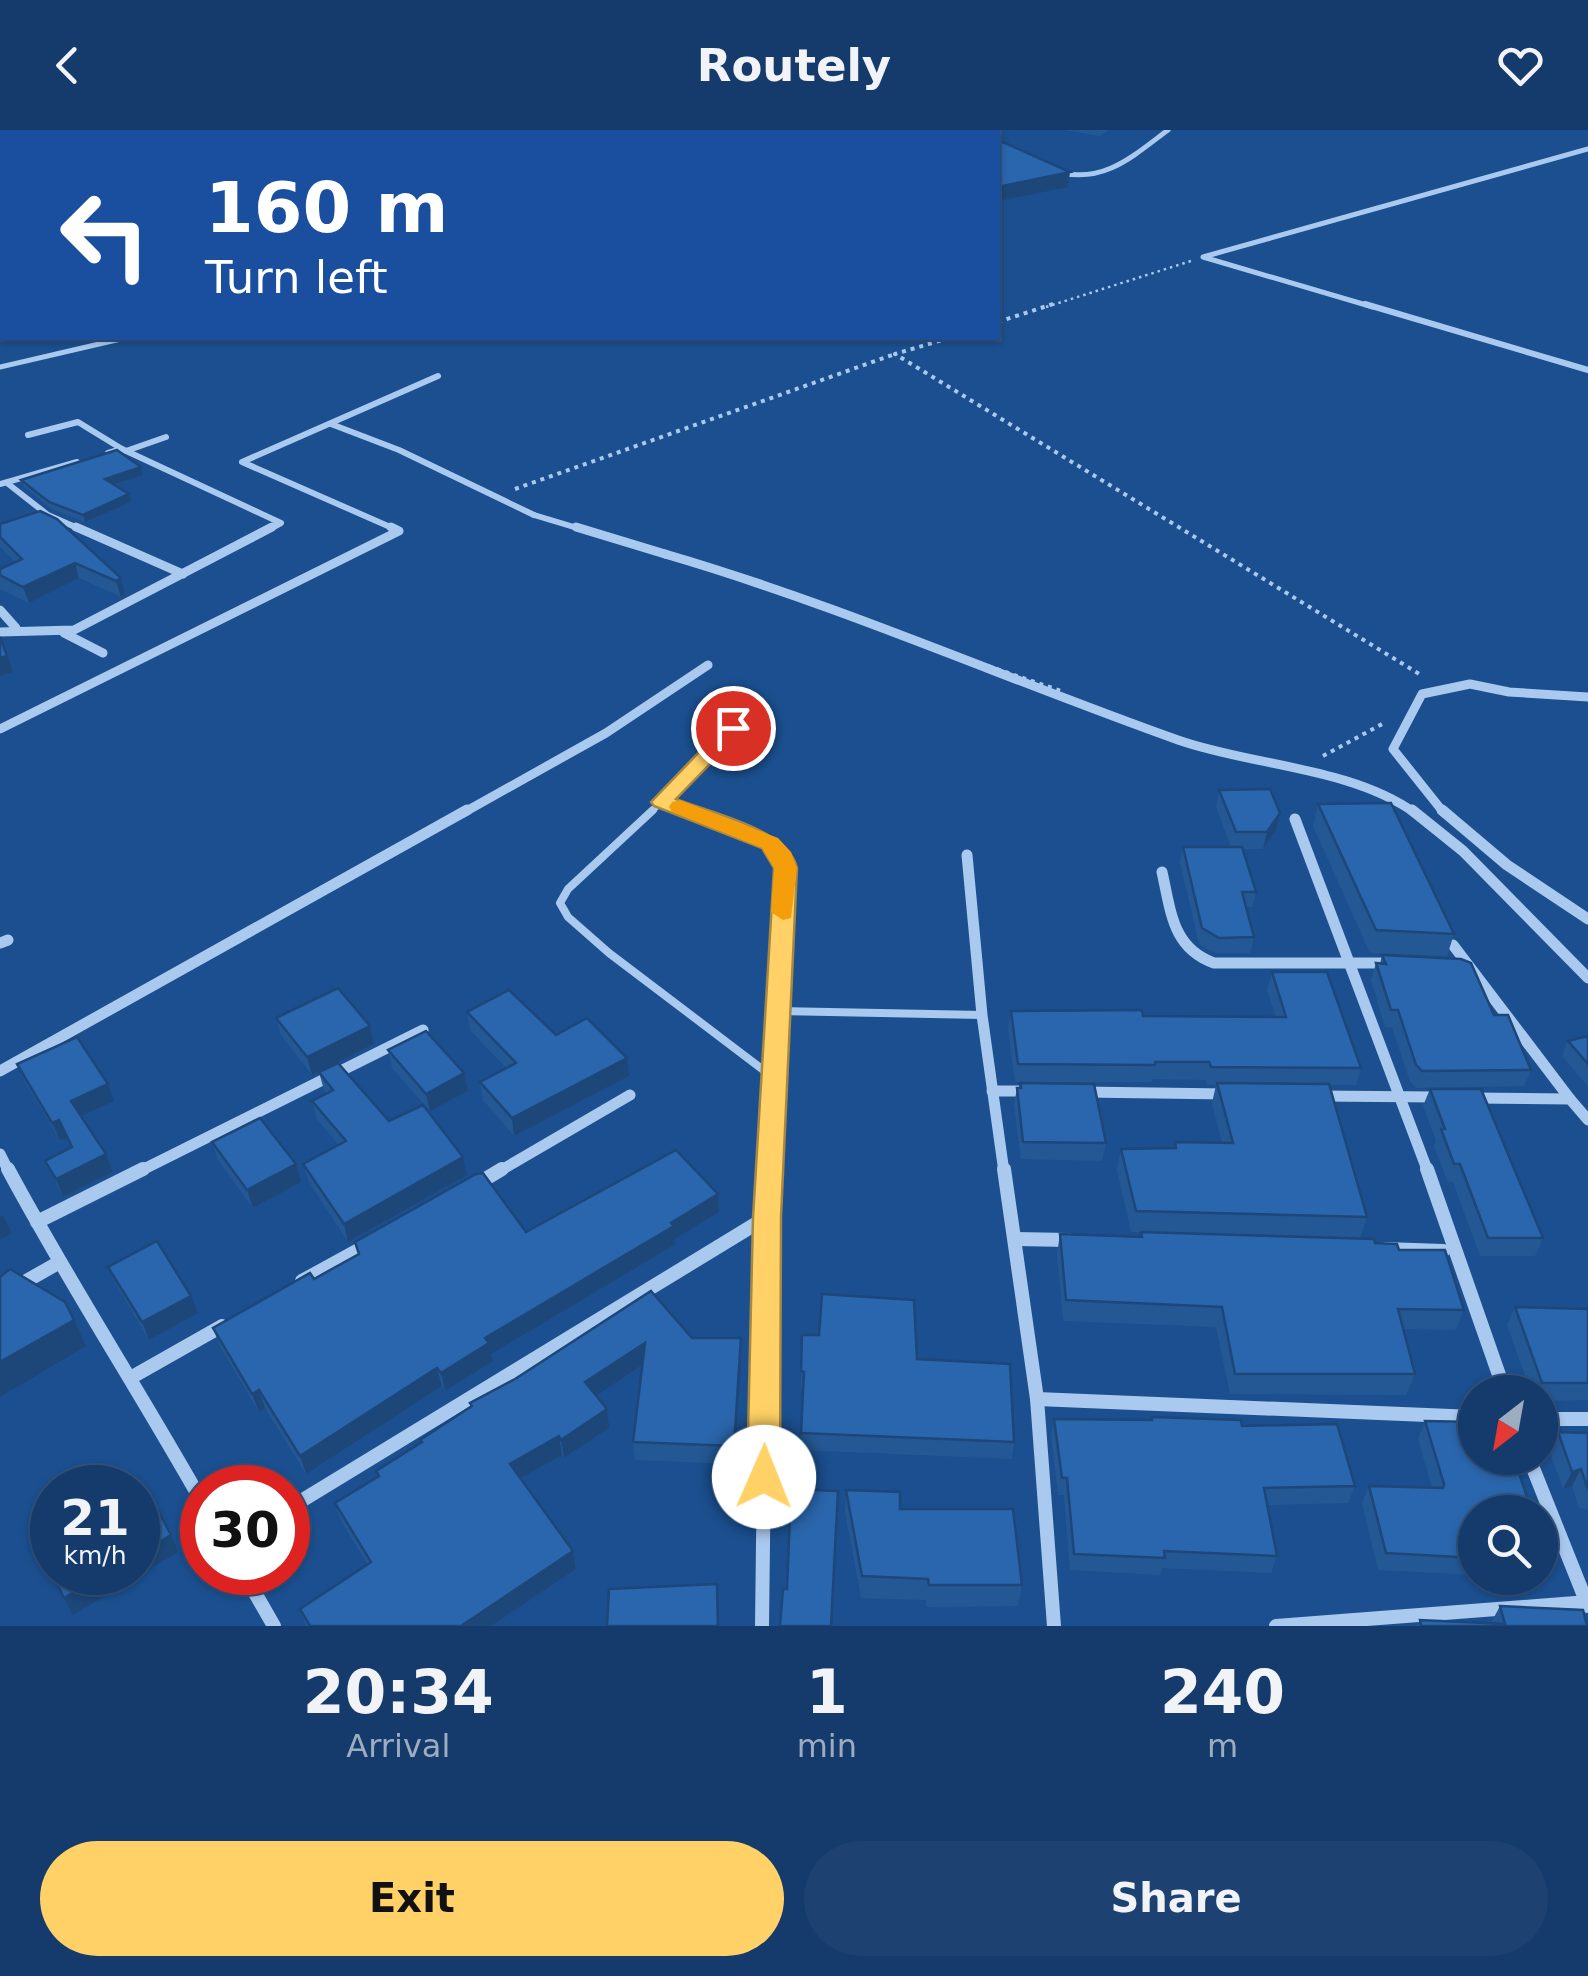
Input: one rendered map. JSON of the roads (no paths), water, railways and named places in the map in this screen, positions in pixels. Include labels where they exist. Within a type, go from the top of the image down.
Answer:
[{"type":"street","points":[[1046,166],[1071,177],[1106,175],[1168,130]]},
{"type":"street","points":[[1588,149],[1203,257],[1588,370]]},
{"type":"street","points":[[0,729],[399,531],[242,462],[438,376]]},
{"type":"street","points":[[28,434],[78,422],[124,450],[281,522],[64,633]]},
{"type":"street","points":[[331,424],[399,450],[490,498],[534,516],[757,581],[914,637],[1181,741],[1376,790],[1407,805],[1440,829],[1588,978]]},
{"type":"street","points":[[104,454],[166,438]]},
{"type":"street","points":[[3,483],[85,460]]},
{"type":"street","points":[[3,483],[48,515],[182,574]]},
{"type":"street","points":[[32,520],[48,515]]},
{"type":"street","points":[[0,610],[16,628]]},
{"type":"street","points":[[0,632],[16,628],[64,633],[103,653]]},
{"type":"street","points":[[0,1071],[606,733],[708,665]]},
{"type":"street","points":[[1588,697],[1509,692],[1470,684],[1422,694],[1392,750],[1409,778],[1476,842],[1588,919]]},
{"type":"street","points":[[1295,819],[1402,1097],[1499,1375]]},
{"type":"street","points":[[967,854],[982,1014],[1037,1398],[1054,1626]]},
{"type":"street","points":[[1162,872],[1181,948],[1194,959],[1214,963],[1400,964]]},
{"type":"street","points":[[1453,945],[1588,1120]]},
{"type":"street","points":[[1452,966],[1469,967]]},
{"type":"street","points":[[37,1222],[423,1030]]},
{"type":"street","points":[[992,1091],[1031,1092]]},
{"type":"street","points":[[1070,1092],[1246,1095]]},
{"type":"street","points":[[472,1186],[630,1095]]},
{"type":"street","points":[[1304,1096],[1570,1099]]},
{"type":"street","points":[[0,1154],[58,1263],[132,1377],[181,1465]]},
{"type":"street","points":[[310,1496],[767,1217]]},
{"type":"street","points":[[762,1626],[767,1217]]},
{"type":"street","points":[[284,1292],[386,1234]]},
{"type":"street","points":[[1016,1239],[1076,1241]]},
{"type":"street","points":[[1374,1249],[1454,1251]]},
{"type":"street","points":[[0,1296],[58,1263]]},
{"type":"street","points":[[132,1377],[234,1320]]},
{"type":"street","points":[[1037,1398],[1458,1417]]},
{"type":"street","points":[[1558,1419],[1588,1419]]},
{"type":"street","points":[[1276,1626],[1587,1603],[1536,1475]]},
{"type":"street","points":[[256,1595],[274,1626]]},
{"type":"lane","points":[[0,367],[116,340]]},
{"type":"lane","points":[[733,728],[662,802],[568,889],[560,903],[568,917],[609,952],[774,1078]]},
{"type":"lane","points":[[662,802],[770,843],[783,857],[767,1217]]},
{"type":"lane","points":[[778,1011],[982,1014]]}]
